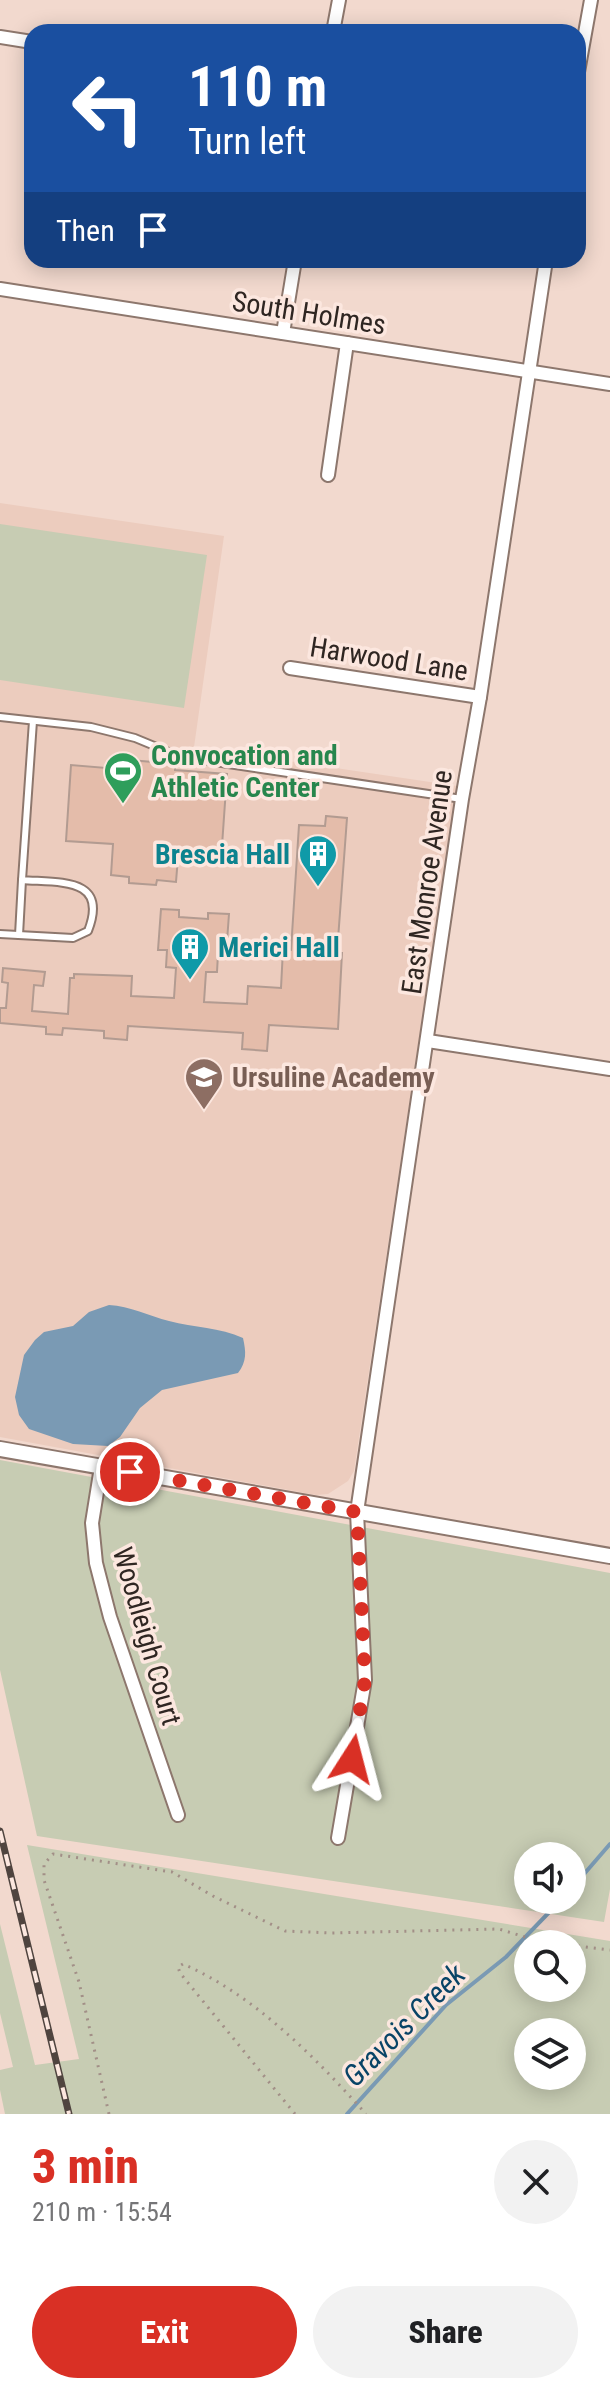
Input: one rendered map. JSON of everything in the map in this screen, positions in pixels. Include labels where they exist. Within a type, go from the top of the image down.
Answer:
[{"type":"street","points":[[334,24],[339,0]]},
{"type":"street","points":[[586,28],[591,0]]},
{"type":"street","points":[[0,37],[24,41]]},
{"type":"street","points":[[283,333],[294,268]]},
{"type":"street","name":"East Monroe Avenue","points":[[338,1838],[365,1680],[357,1512],[462,799],[545,268]]},
{"type":"street","name":"South Holmes","points":[[0,289],[610,384]]},
{"type":"street","points":[[328,475],[347,343]]},
{"type":"street","name":"Harwood Lane","points":[[290,668],[480,697]]},
{"type":"street","points":[[428,1041],[610,1069]]},
{"type":"street","points":[[0,1449],[610,1556]]},
{"type":"street","name":"Woodleigh Court","points":[[101,1467],[92,1523],[96,1563],[110,1617],[178,1815]]},
{"type":"lane","points":[[0,717],[91,727],[121,734],[181,757],[462,799]]},
{"type":"lane","points":[[19,935],[33,721]]},
{"type":"lane","points":[[0,934],[73,938],[88,931],[95,905],[88,893],[67,883],[22,880]]},
{"type":"path","points":[[109,2114],[79,1982],[44,1880],[44,1864],[53,1854],[172,1872],[260,1920],[294,1932],[499,1929],[514,1933]]},
{"type":"path","points":[[586,1947],[610,1950]]},
{"type":"path","points":[[295,2114],[178,1967],[183,1964],[199,1971],[248,2002],[366,2114]]},
{"type":"shaded area","name":"Ursuline Academy","points":[[0,503],[224,536],[194,747],[457,786],[354,1471],[348,1481],[328,1494],[316,1495],[0,1437]]},
{"type":"green space","points":[[0,524],[207,555],[184,708],[0,680]]},
{"type":"green space","points":[[0,1460],[610,1573],[610,1889],[604,1922],[551,1914],[586,1914],[586,1842],[514,1842],[514,1908],[37,1836],[0,1670]]},
{"type":"green space","points":[[27,1845],[543,1930],[514,1930],[514,2002],[586,2002],[586,1937],[610,1941],[610,2114],[5,2114],[0,2070],[13,2067],[0,2013],[0,1924],[35,2065],[79,2059]]},
{"type":"water","points":[[109,1305],[243,1338],[243,1364],[238,1373],[162,1390],[140,1408],[120,1437],[108,1446],[73,1444],[29,1429],[19,1415],[15,1397],[24,1355],[44,1332],[73,1326],[89,1312]]},
{"type":"building","name":"Convocation and Athletic Center","points":[[130,760],[175,764],[175,770],[227,774],[221,860],[178,857],[176,882],[157,880],[156,885],[129,883],[129,877],[111,875],[113,844],[66,841],[71,765],[130,770]]},
{"type":"building","points":[[326,816],[347,818],[337,953],[342,953],[338,1029],[269,1025],[267,1051],[242,1049],[243,1033],[128,1026],[127,1040],[104,1038],[104,1031],[63,1028],[62,1035],[46,1034],[46,1027],[0,1023],[0,1008],[6,1008],[8,983],[2,982],[3,968],[45,972],[43,986],[34,985],[32,1011],[68,1014],[70,978],[74,978],[74,974],[132,976],[131,996],[174,998],[176,968],[166,967],[167,950],[158,950],[161,909],[179,910],[179,917],[208,919],[208,913],[229,914],[226,955],[218,954],[217,972],[206,972],[204,1002],[247,1004],[248,986],[281,988],[283,949],[291,950],[299,825],[325,826]]},
{"type":"waterway","name":"Gravois Creek","points":[[586,1872],[610,1844]]},
{"type":"waterway","name":"Gravois Creek","points":[[347,2114],[446,2005],[506,1957],[547,1914]]},
{"type":"railway","points":[[0,1831],[69,2114]]},
{"type":"place","name":"Convocation and Athletic Center","points":[[123,805]]},
{"type":"place","name":"Brescia Hall","points":[[318,888]]},
{"type":"place","name":"Merici Hall","points":[[190,981]]},
{"type":"place","name":"Ursuline Academy","points":[[204,1111]]},
{"type":"route","points":[[130,1472],[357,1512],[365,1680],[352,1759]]}]
